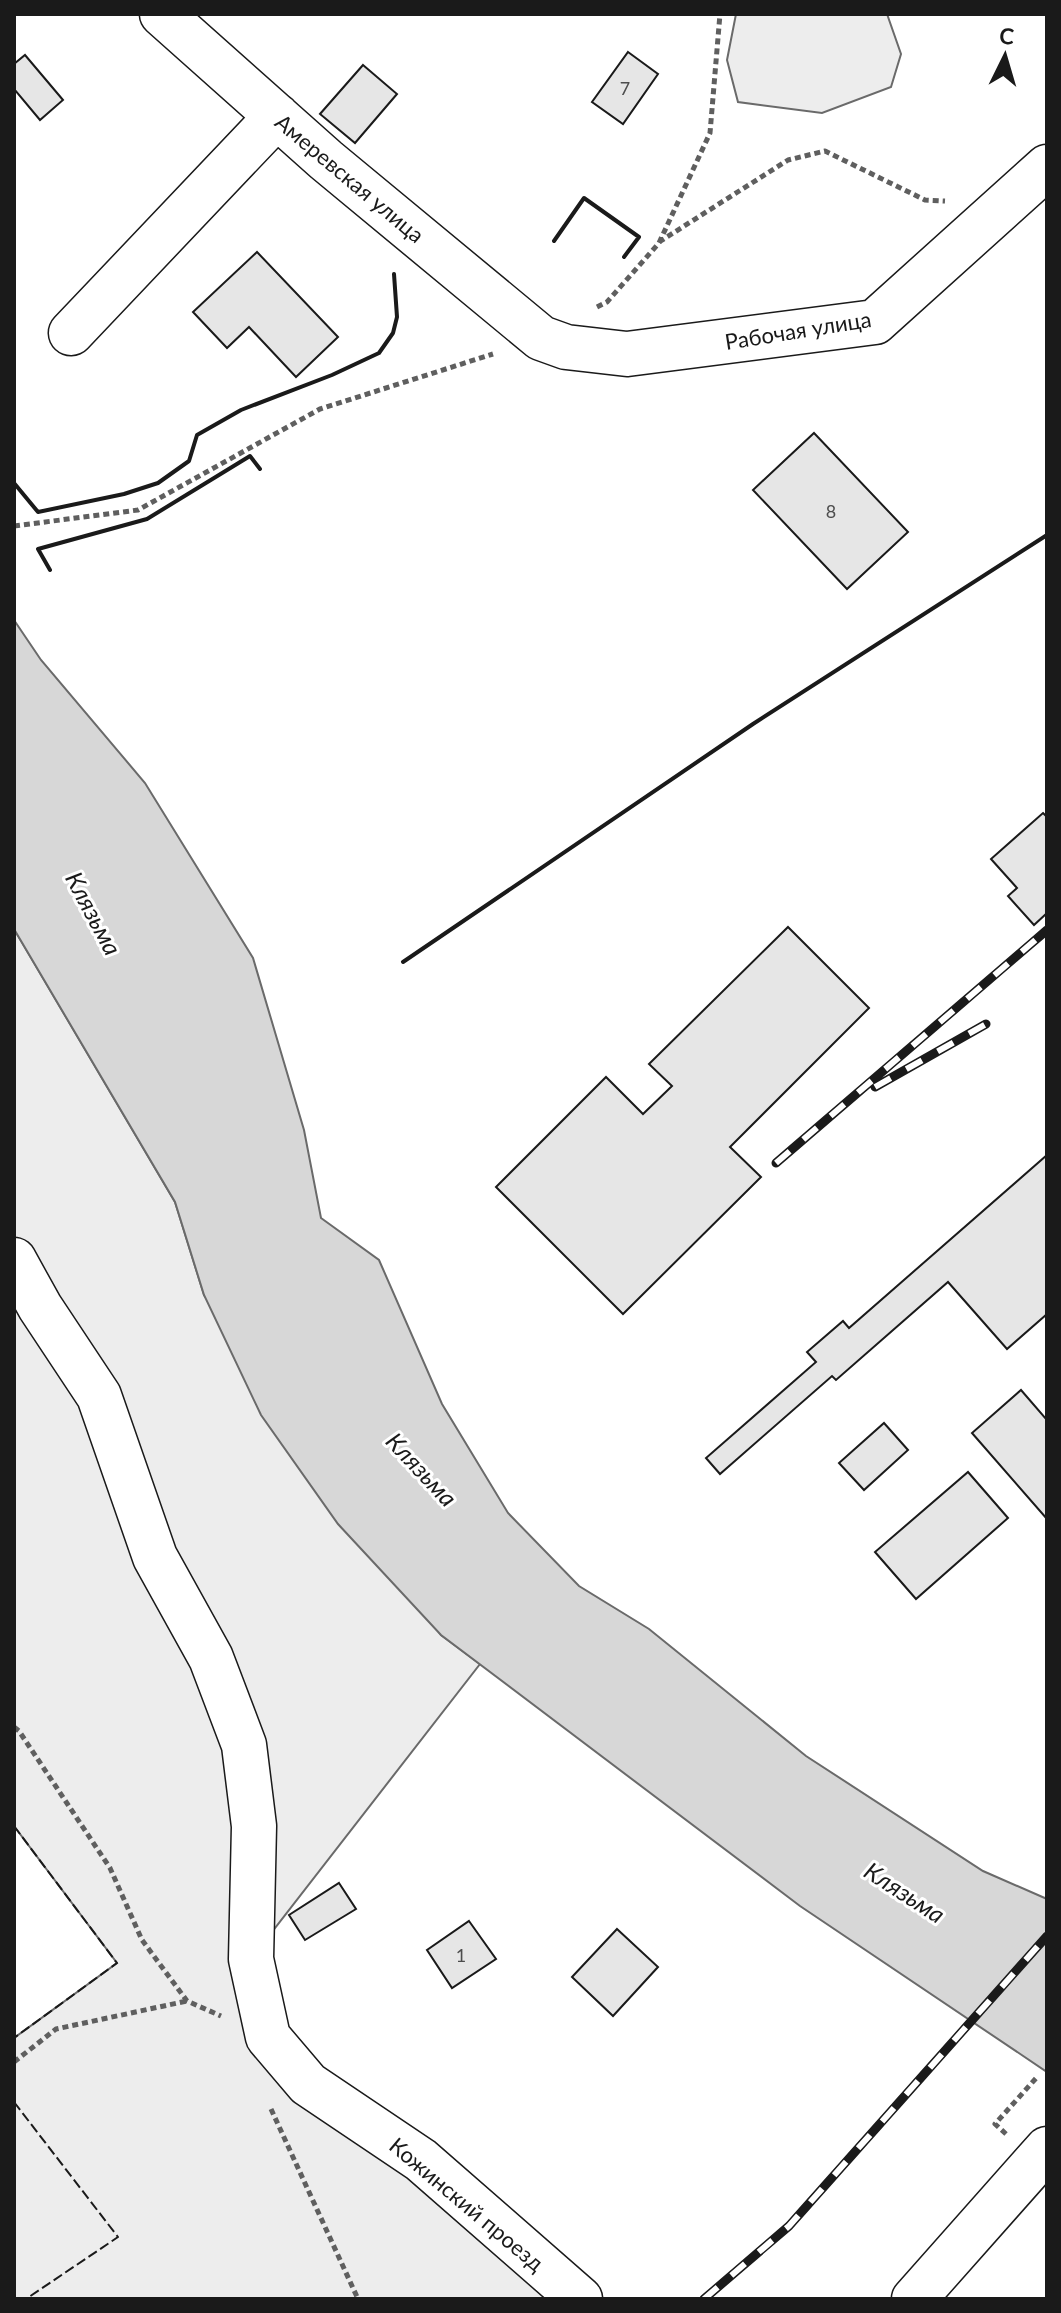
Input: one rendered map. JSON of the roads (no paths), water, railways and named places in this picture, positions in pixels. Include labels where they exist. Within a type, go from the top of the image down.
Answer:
[{"type":"street","name":"Амеревская улица","points":[[162,14],[326,160],[541,338]]},
{"type":"street","points":[[71,333],[277,116]]},
{"type":"street","name":"Рабочая улица","points":[[541,338],[566,347],[627,354],[875,322],[1047,167]]},
{"type":"street","name":"Кожинский проезд","points":[[14,1260],[40,1307],[99,1396],[155,1557],[211,1658],[244,1745],[254,1826],[251,1959],[268,2037],[308,2084],[421,2160],[580,2299]]},
{"type":"street","points":[[927,2290],[1034,2146]]},
{"type":"water","name":"Клязьма","points":[[14,620],[41,660],[145,783],[253,958],[304,1130],[321,1218],[379,1260],[442,1404],[508,1513],[579,1586],[649,1629],[806,1756],[983,1871],[1047,1899],[1047,2072],[800,1906],[441,1635],[338,1524],[261,1415],[204,1295],[175,1202],[14,929]]},
{"type":"railway","points":[[776,1163],[1047,930]]},
{"type":"railway","points":[[875,1087],[986,1024]]},
{"type":"railway","points":[[704,2299],[789,2226],[1047,1936]]}]
